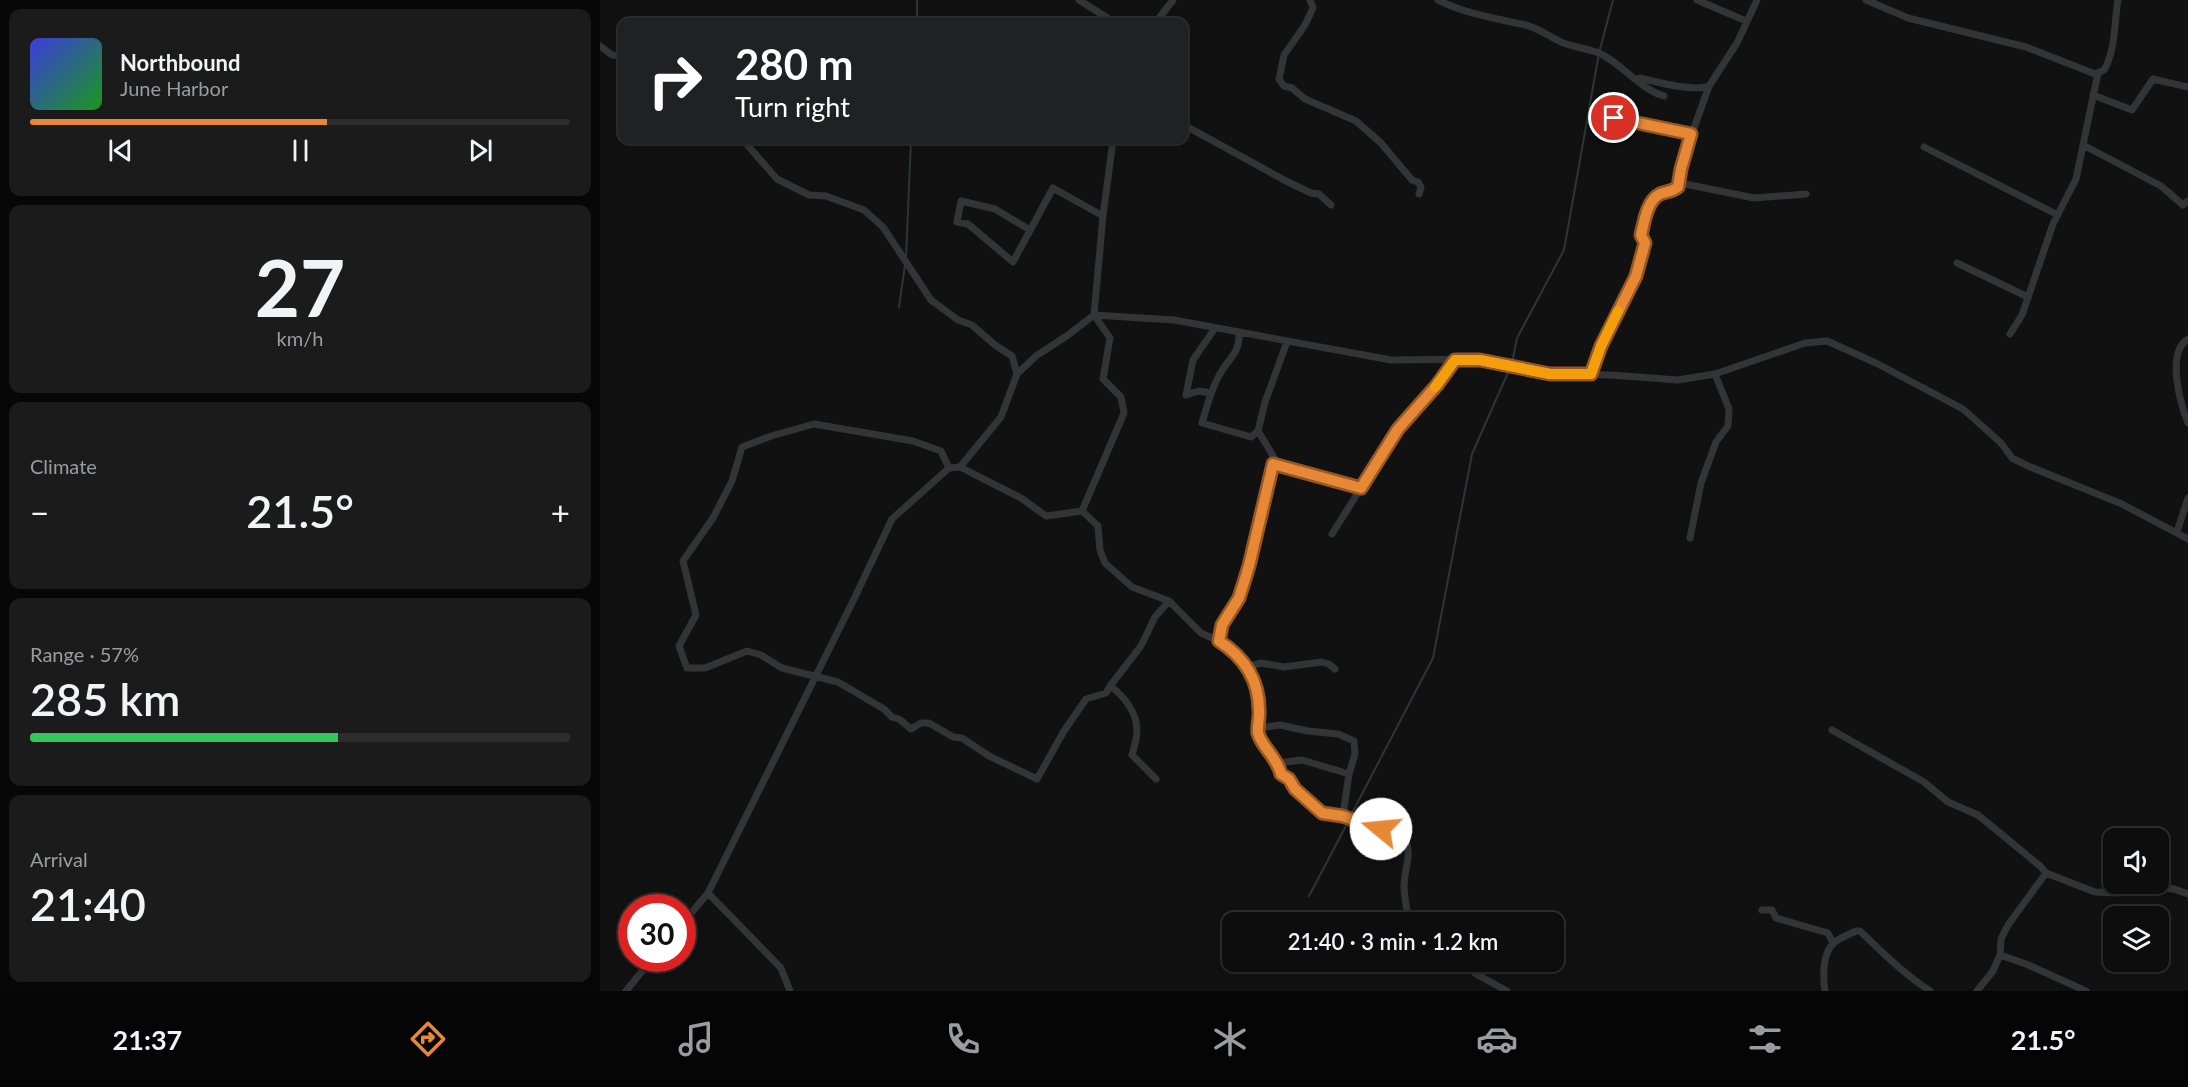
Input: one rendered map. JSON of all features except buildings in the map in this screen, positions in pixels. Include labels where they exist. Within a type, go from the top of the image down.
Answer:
[{"type":"street","points":[[1079,0],[1108,18]]},
{"type":"street","points":[[1159,18],[1172,0]]},
{"type":"street","points":[[1310,0],[1313,8],[1305,25],[1284,55],[1279,79],[1284,86],[1292,88],[1305,99],[1356,121],[1381,143],[1412,180],[1418,182],[1421,187],[1419,194]]},
{"type":"street","points":[[1438,0],[1461,11],[1523,24],[1563,42],[1599,53],[1648,90],[1664,96]]},
{"type":"street","points":[[1697,0],[1746,21]]},
{"type":"street","points":[[1591,374],[1601,346],[1639,266],[1645,243],[1641,235],[1651,203],[1660,194],[1674,191],[1680,183],[1681,169],[1691,134],[1709,86],[1737,43],[1757,0]]},
{"type":"street","points":[[1866,0],[1908,18],[2025,47],[2073,67],[2098,73],[2104,70],[2108,60],[2114,35],[2118,0]]},
{"type":"street","points":[[600,46],[612,55],[618,56]]},
{"type":"street","points":[[2010,334],[2022,315],[2058,215],[2076,180],[2098,73]]},
{"type":"street","points":[[1636,79],[1700,89],[1709,86]]},
{"type":"street","points":[[2093,95],[2132,110],[2153,79],[2188,87]]},
{"type":"street","points":[[1614,118],[1691,134]]},
{"type":"street","points":[[1188,127],[1286,181],[1311,193],[1319,194],[1331,205]]},
{"type":"street","points":[[746,144],[777,179],[809,195],[826,196],[864,210],[883,227],[931,300],[958,320],[972,325],[1012,356],[1017,374]]},
{"type":"street","points":[[1082,511],[1124,413],[1121,397],[1103,379],[1110,338],[1094,315],[1112,144]]},
{"type":"street","points":[[2083,145],[2162,186],[2183,205],[2188,201]]},
{"type":"street","points":[[1924,147],[2058,215]]},
{"type":"street","points":[[1680,183],[1754,198],[1806,194]]},
{"type":"street","points":[[1030,230],[995,209],[961,201],[957,222],[968,224],[1013,262],[1053,188],[1103,216]]},
{"type":"street","points":[[1958,263],[2028,297]]},
{"type":"street","points":[[960,467],[1002,417],[1017,374],[1036,356],[1094,315],[1174,320],[1391,360],[1480,360],[1550,374],[1591,374],[1678,380],[1715,374],[1805,343],[1827,340],[1963,409],[2001,443],[2012,458],[2122,504],[2188,539]]},
{"type":"street","points":[[1211,393],[1200,392],[1186,395],[1194,360],[1215,328]]},
{"type":"street","points":[[1239,332],[1239,346],[1220,373],[1202,423],[1251,437],[1258,431],[1265,402],[1287,342]]},
{"type":"street","points":[[2188,339],[2179,347],[2176,365],[2183,412],[2188,423]]},
{"type":"street","points":[[1332,534],[1398,429],[1437,385],[1455,360]]},
{"type":"street","points":[[1690,538],[1701,483],[1716,442],[1728,426],[1729,409],[1715,374]]},
{"type":"street","points":[[949,468],[941,451],[913,441],[814,424],[742,447],[732,481],[713,518],[683,561],[696,615],[679,646],[687,668],[705,668],[747,651],[761,655],[782,668],[838,682],[884,709],[911,729],[921,723],[929,723],[953,737],[962,738],[989,756],[1037,779],[1064,731],[1086,699],[1106,693],[1142,646],[1155,617],[1169,601]]},
{"type":"street","points":[[1219,641],[1222,625],[1239,598],[1249,566],[1275,459],[1258,431]]},
{"type":"street","points":[[1273,464],[1361,488]]},
{"type":"street","points":[[696,907],[708,893],[892,519],[949,468],[960,467],[1021,498],[1046,516],[1082,511]]},
{"type":"street","points":[[2177,532],[2188,498]]},
{"type":"street","points":[[1082,511],[1098,526],[1100,550],[1105,563],[1132,587],[1169,601],[1201,633],[1235,651],[1256,686],[1260,709],[1258,735],[1278,763],[1281,774],[1289,779],[1295,789],[1322,813],[1381,829],[1399,840],[1404,833],[1410,857],[1404,888],[1408,912]]},
{"type":"street","points":[[1246,667],[1261,663],[1284,667],[1322,662],[1335,669]]},
{"type":"street","points":[[1110,686],[1122,694],[1131,708],[1137,730],[1132,755],[1156,779]]},
{"type":"street","points":[[1259,728],[1280,725],[1338,734],[1354,741],[1355,754],[1349,774],[1344,808],[1346,818]]},
{"type":"street","points":[[1832,730],[1924,782],[1948,802],[1978,815],[2046,873],[2095,892],[2116,893],[2156,887],[2174,889],[2188,894]]},
{"type":"street","points":[[1278,763],[1302,760],[1349,774]]},
{"type":"street","points":[[1977,991],[1993,971],[2000,956],[2001,939],[2008,925],[2046,873]]},
{"type":"street","points":[[708,893],[781,968],[790,991]]},
{"type":"street","points":[[1762,910],[1772,910],[1776,918],[1828,933],[1833,943]]},
{"type":"street","points":[[1825,991],[1824,965],[1833,943],[1860,931],[1905,974],[1930,991]]},
{"type":"street","points":[[2000,956],[2026,964],[2086,991]]},
{"type":"street","points":[[626,991],[642,972]]},
{"type":"street","points":[[1474,972],[1507,991]]},
{"type":"waterway","points":[[917,0],[917,18]]},
{"type":"waterway","points":[[1512,363],[1517,338],[1564,250],[1599,53],[1613,0]]},
{"type":"waterway","points":[[906,257],[911,144]]},
{"type":"waterway","points":[[899,307],[905,265]]},
{"type":"waterway","points":[[1350,817],[1433,658],[1472,454],[1510,368]]},
{"type":"waterway","points":[[1309,896],[1348,822]]},
{"type":"slow traffic","points":[[1435,387],[1455,360],[1480,360],[1550,374],[1591,374],[1601,346],[1618,311]]},
{"type":"route","points":[[1381,829],[1342,816],[1322,813],[1295,789],[1289,779],[1281,774],[1278,763],[1258,735],[1260,709],[1256,686],[1235,651],[1219,641],[1222,625],[1239,598],[1249,566],[1273,464],[1361,488],[1398,429],[1437,385],[1455,360],[1480,360],[1550,374],[1591,374],[1601,346],[1636,276],[1645,243],[1641,235],[1651,203],[1660,194],[1674,191],[1678,187],[1691,134],[1614,118]]}]
